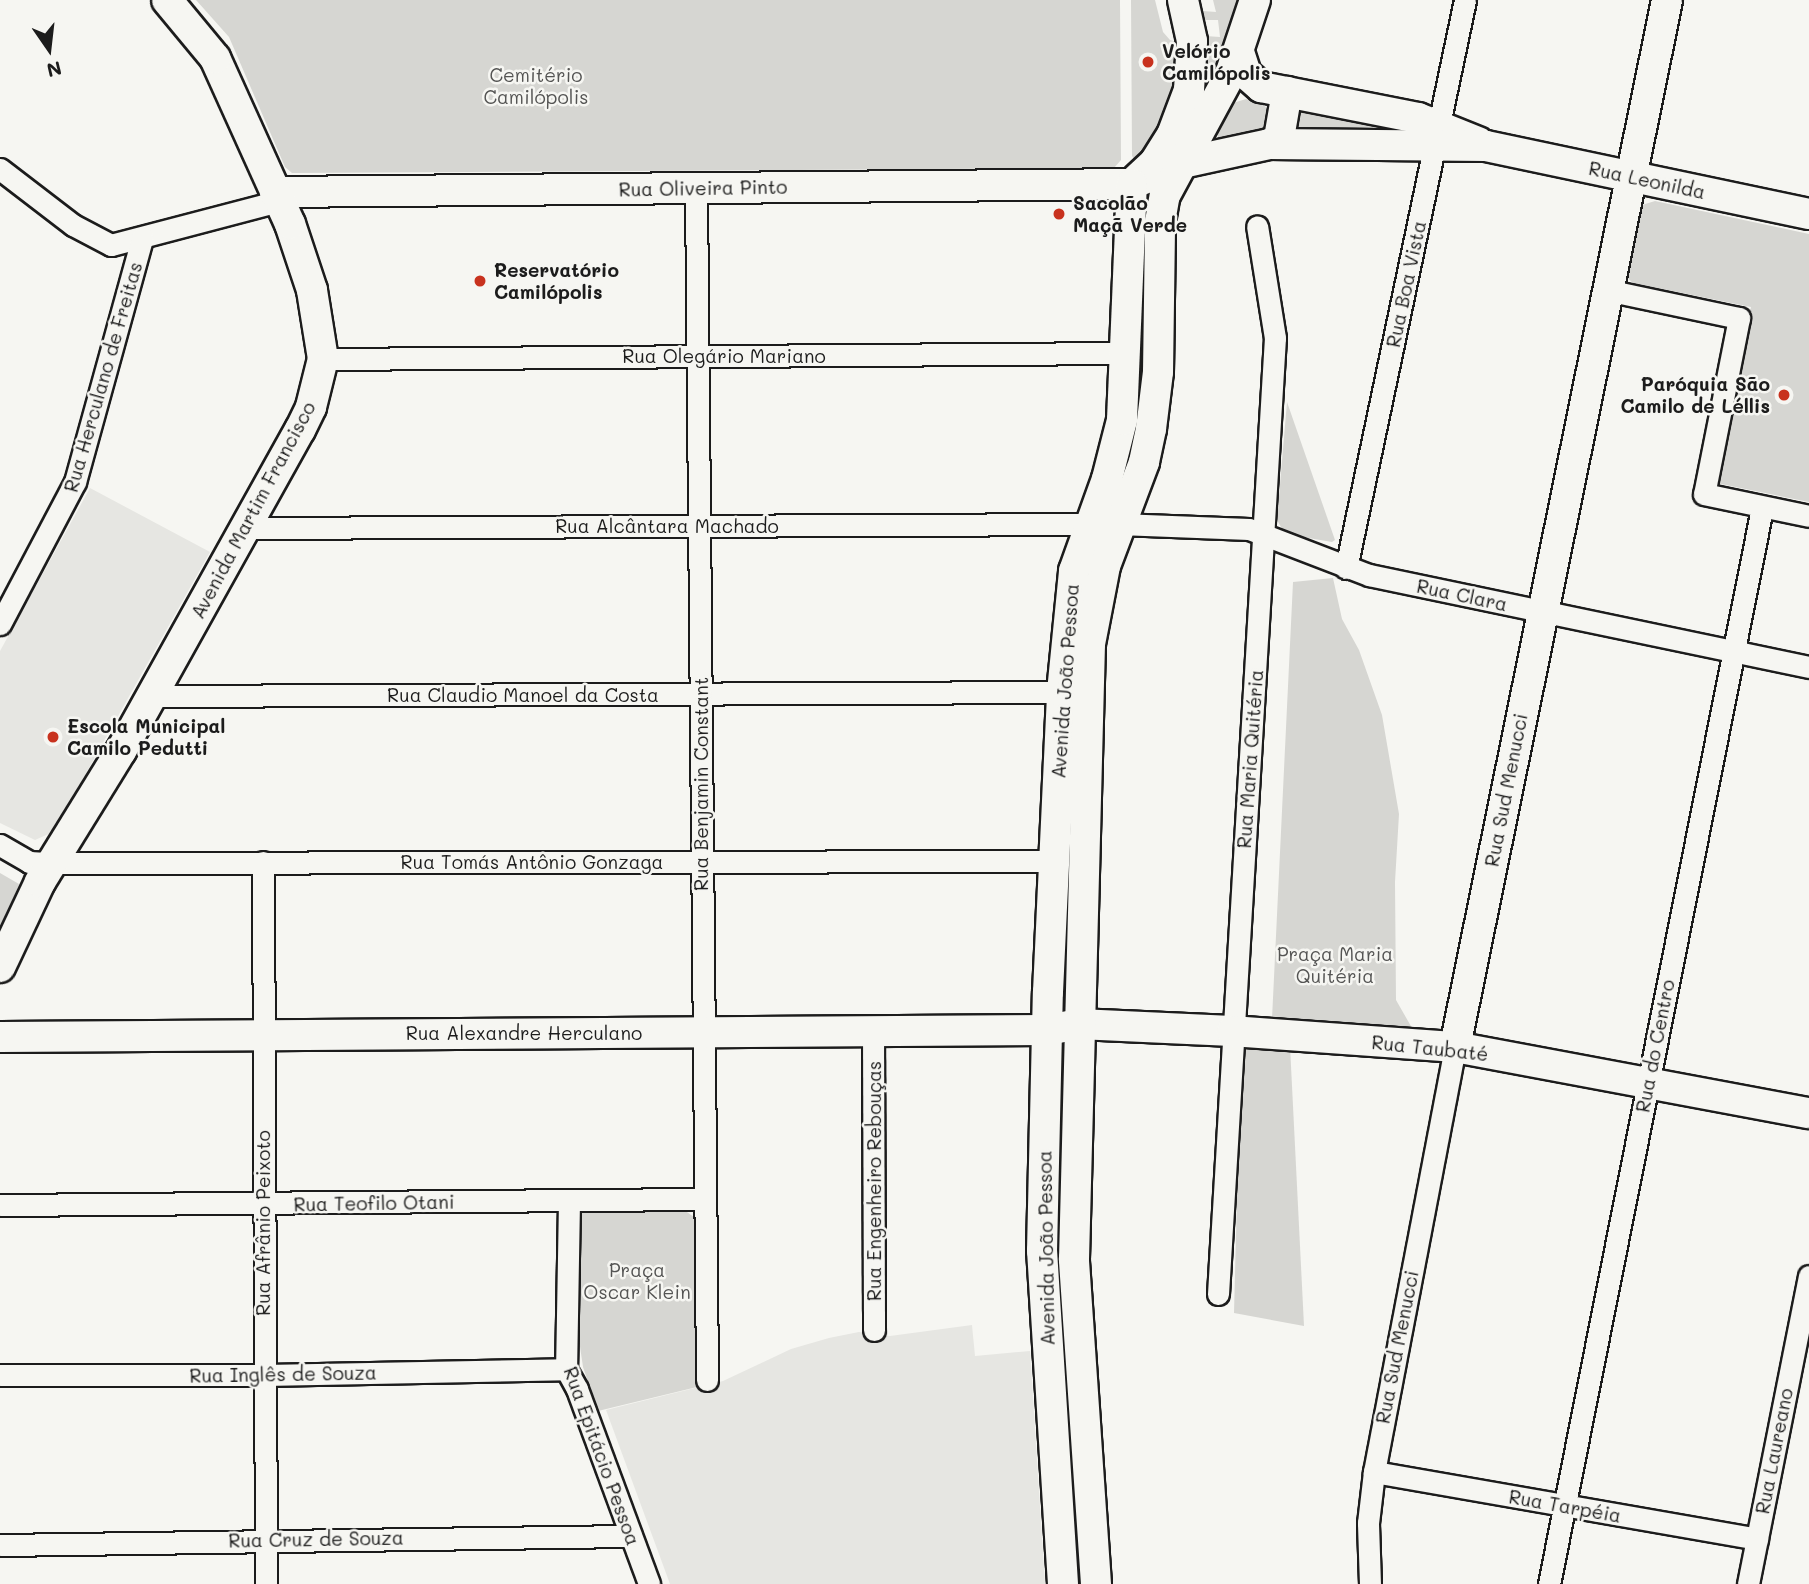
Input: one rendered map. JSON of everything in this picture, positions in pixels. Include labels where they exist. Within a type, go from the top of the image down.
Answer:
[{"type":"main road","name":"Avenida Martim Francisco","points":[[0,967],[51,863],[152,696],[300,430],[311,407],[323,359],[312,290],[277,197],[215,58],[167,0]]},
{"type":"main road","points":[[1132,184],[1164,149],[1185,106],[1193,58],[1190,25],[1183,0]]},
{"type":"main road","name":"Avenida João Pessoa","points":[[1096,1584],[1074,1259],[1078,1024],[1090,644],[1099,590],[1119,524],[1144,462],[1151,429],[1158,372],[1162,206],[1169,185],[1219,98],[1240,51],[1255,0]]},
{"type":"main road","name":"Rua Sud Menucci","points":[[1455,1047],[1629,176],[1667,0]]},
{"type":"main road","points":[[1240,51],[1249,79],[1261,87],[1287,92],[1436,136]]},
{"type":"main road","points":[[1278,144],[1287,92]]},
{"type":"main road","points":[[1132,184],[1182,163],[1233,150],[1278,144],[1436,136]]},
{"type":"main road","name":"Rua Leonilda","points":[[1436,136],[1809,214]]},
{"type":"main road","name":"Rua Oliveira Pinto","points":[[277,197],[696,188],[1132,184]]},
{"type":"main road","name":"Avenida João Pessoa","points":[[1063,1584],[1042,1251],[1062,692],[1074,571],[1107,479],[1122,420],[1132,184]]},
{"type":"main road","name":"Rua Taubaté","points":[[1048,1030],[1078,1024],[1232,1031],[1455,1047],[1809,1113]]},
{"type":"main road","name":"Rua Alexandre Herculano","points":[[0,1037],[1048,1030]]},
{"type":"street","name":"Rua Boa Vista","points":[[1346,568],[1465,0]]},
{"type":"street","points":[[0,169],[73,225],[106,243],[118,245],[277,197]]},
{"type":"street","name":"Rua Benjamin Constant","points":[[696,188],[707,1380]]},
{"type":"street","name":"Rua Maria Quitéria","points":[[1218,1294],[1275,338],[1257,226]]},
{"type":"street","name":"Rua Herculano de Freitas","points":[[0,624],[75,482],[142,238]]},
{"type":"street","points":[[1606,290],[1738,318],[1704,494],[1809,516]]},
{"type":"street","name":"Rua Olegário Mariano","points":[[323,359],[1126,353]]},
{"type":"street","name":"Rua do Centro","points":[[1549,1584],[1762,508]]},
{"type":"street","name":"Rua Alcântara Machado","points":[[246,528],[1089,524]]},
{"type":"street","name":"Rua Clara","points":[[1119,524],[1249,529],[1346,568],[1809,667]]},
{"type":"street","name":"Rua Claudio Manoel da Costa","points":[[152,696],[1062,692]]},
{"type":"street","name":"Rua Tomás Antônio Gonzaga","points":[[0,845],[29,862],[51,863],[1054,861]]},
{"type":"street","name":"Rua Afrânio Peixoto","points":[[263,862],[266,1584]]},
{"type":"street","name":"Rua Engenheiro Rebouças","points":[[873,1031],[874,1330]]},
{"type":"street","name":"Rua Sud Menucci","points":[[1370,1584],[1368,1523],[1374,1472],[1455,1047]]},
{"type":"street","name":"Rua Teofilo Otani","points":[[0,1205],[705,1199]]},
{"type":"street","name":"Rua Epitácio Pessoa","points":[[569,1200],[566,1369],[577,1389],[649,1584]]},
{"type":"street","name":"Rua Laureano","points":[[1748,1584],[1809,1276]]},
{"type":"street","name":"Rua Inglês de Souza","points":[[0,1375],[264,1376],[566,1369]]},
{"type":"street","name":"Rua Tarpéia","points":[[1374,1472],[1757,1539]]},
{"type":"street","name":"Rua Cruz de Souza","points":[[0,1545],[266,1539],[631,1536]]},
{"type":"shaded area","name":"Escola Municipal Camilo Pedutti","points":[[90,488],[210,552],[53,832],[35,840],[0,823],[0,651]]},
{"type":"shaded area","points":[[972,1325],[975,1356],[1030,1351],[1045,1584],[670,1584],[606,1410],[723,1381],[791,1349],[829,1338],[859,1332],[890,1336]]},
{"type":"green space","name":"Cemitério Camilópolis","points":[[196,0],[1120,0],[1121,160],[1114,168],[292,173],[285,167],[229,37]]},
{"type":"green space","points":[[1131,0],[1155,0],[1163,32],[1170,40],[1177,42],[1180,81],[1159,132],[1135,160],[1132,156]]},
{"type":"green space","points":[[1213,0],[1243,0],[1201,115],[1205,36],[1220,37],[1218,20],[1203,20],[1203,11],[1216,12]]},
{"type":"green space","points":[[1246,99],[1263,104],[1269,111],[1266,131],[1222,140],[1218,138],[1218,131],[1233,103]]},
{"type":"green space","points":[[1298,112],[1417,134],[1295,134]]},
{"type":"green space","points":[[1655,201],[1809,234],[1809,502],[1716,483],[1751,307],[1633,283],[1624,275],[1633,215],[1642,205]]},
{"type":"green space","points":[[1287,402],[1335,540],[1332,542],[1285,534],[1277,520]]},
{"type":"green space","name":"Praça Maria Quitéria","points":[[1333,578],[1342,619],[1359,650],[1382,715],[1399,814],[1395,882],[1396,1000],[1412,1028],[1280,1027],[1274,1025],[1272,1019],[1293,582]]},
{"type":"green space","points":[[0,873],[19,884],[0,933]]},
{"type":"green space","points":[[1241,1042],[1290,1046],[1304,1326],[1234,1313]]},
{"type":"green space","name":"Praça Oscar Klein","points":[[589,1209],[684,1210],[694,1217],[697,1387],[598,1411],[583,1367],[579,1340],[578,1220],[582,1212]]},
{"type":"place","name":"Velório Camilópolis","points":[[1148,62]]},
{"type":"place","name":"Sacolão Maçã Verde","points":[[1059,214]]},
{"type":"place","name":"Reservatório Camilópolis","points":[[480,281]]},
{"type":"place","name":"Paróquia São Camilo de Léllis","points":[[1784,395]]},
{"type":"place","name":"Escola Municipal Camilo Pedutti","points":[[53,737]]}]
